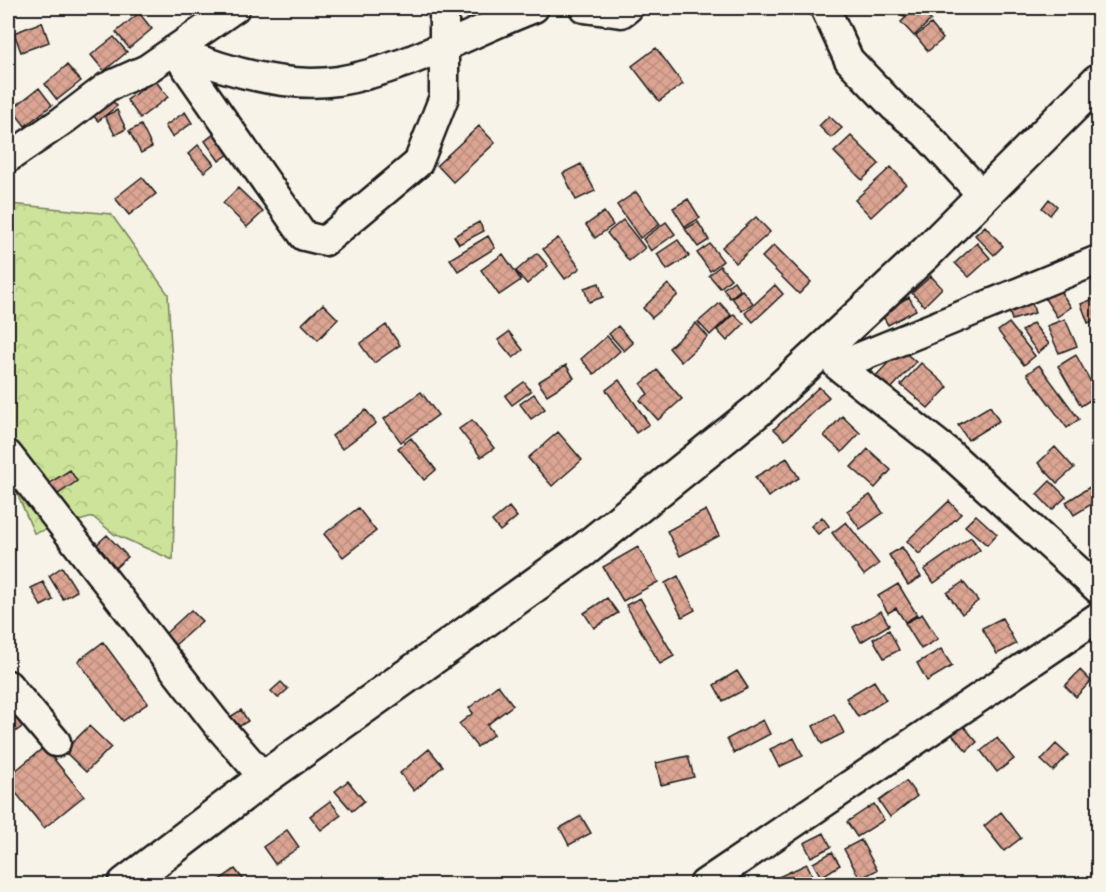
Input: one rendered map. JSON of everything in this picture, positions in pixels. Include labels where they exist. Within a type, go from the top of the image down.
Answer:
[{"type":"highway","points":[[125,885],[264,778],[585,549],[757,411],[831,358],[982,195],[1098,81]]},
{"type":"street","points":[[8,158],[106,87],[147,69],[235,8]]},
{"type":"street","points":[[174,50],[304,236],[325,241],[418,163],[444,97],[444,8]]},
{"type":"street","points":[[174,50],[216,67],[246,75],[288,80],[336,81],[385,70],[534,8]]},
{"type":"street","points":[[584,8],[621,13],[628,8]]},
{"type":"street","points":[[825,8],[849,60],[894,107],[925,134],[982,195]]},
{"type":"street","points":[[831,358],[1098,260]]},
{"type":"street","points":[[831,358],[949,453],[1098,589]]},
{"type":"street","points":[[8,455],[216,723],[264,778]]},
{"type":"street","points":[[704,885],[1098,617]]},
{"type":"street","points":[[8,685],[56,742]]},
{"type":"green space","points":[[10,204],[111,214],[168,294],[176,433],[173,560],[114,534],[93,517],[34,533],[8,472],[8,206]]},
{"type":"building","points":[[914,8],[904,17],[897,9]]},
{"type":"building","points":[[916,8],[931,20],[914,36],[901,22]]},
{"type":"building","points":[[139,13],[152,29],[129,48],[116,32]]},
{"type":"building","points":[[42,22],[49,42],[21,52],[14,33]]},
{"type":"building","points":[[931,24],[943,39],[928,51],[916,36]]},
{"type":"building","points":[[114,37],[127,52],[104,71],[91,55]]},
{"type":"building","points":[[656,48],[683,84],[659,101],[632,66]]},
{"type":"building","points":[[67,65],[81,81],[57,100],[45,84]]},
{"type":"building","points":[[155,80],[168,97],[140,118],[127,100]]},
{"type":"building","points":[[39,88],[52,105],[25,126],[12,109]]},
{"type":"building","points":[[108,96],[117,106],[98,121],[90,112]]},
{"type":"building","points":[[117,110],[126,129],[115,135],[105,116]]},
{"type":"building","points":[[185,112],[192,123],[172,137],[165,126]]},
{"type":"building","points":[[829,116],[842,128],[831,138],[819,126]]},
{"type":"building","points":[[141,125],[152,147],[141,153],[129,131]]},
{"type":"building","points":[[479,126],[495,143],[453,182],[437,165]]},
{"type":"building","points":[[215,133],[229,154],[219,161],[205,141]]},
{"type":"building","points":[[851,136],[879,164],[862,180],[834,152]]},
{"type":"building","points":[[198,145],[214,164],[204,172],[188,154]]},
{"type":"building","points":[[581,164],[595,191],[576,200],[563,173]]},
{"type":"building","points":[[891,167],[906,184],[871,217],[855,200]]},
{"type":"building","points":[[142,177],[156,194],[129,215],[115,198]]},
{"type":"building","points":[[238,188],[263,212],[247,227],[223,203]]},
{"type":"building","points":[[636,192],[660,224],[640,238],[617,205]]},
{"type":"building","points":[[688,199],[700,218],[685,227],[673,208]]},
{"type":"building","points":[[1049,199],[1057,206],[1050,215],[1042,208]]},
{"type":"building","points":[[604,212],[613,225],[595,238],[586,225]]},
{"type":"building","points":[[756,217],[770,232],[736,263],[722,247]]},
{"type":"building","points":[[623,220],[645,248],[629,261],[607,233]]},
{"type":"building","points":[[479,222],[484,231],[459,244],[454,236]]},
{"type":"building","points":[[666,222],[675,234],[651,251],[643,239]]},
{"type":"building","points":[[698,222],[709,240],[698,247],[685,229]]},
{"type":"building","points":[[985,226],[1003,246],[994,255],[975,235]]},
{"type":"building","points":[[488,236],[495,248],[458,271],[450,259]]},
{"type":"building","points":[[558,238],[580,268],[565,279],[543,249]]},
{"type":"building","points":[[678,240],[689,256],[667,270],[657,254]]},
{"type":"building","points":[[977,243],[990,258],[969,277],[955,263]]},
{"type":"building","points":[[710,244],[723,261],[710,271],[697,253]]},
{"type":"building","points":[[774,245],[811,282],[799,294],[762,257]]},
{"type":"building","points":[[537,253],[548,266],[527,284],[516,271]]},
{"type":"building","points":[[503,254],[521,280],[499,295],[481,270]]},
{"type":"building","points":[[720,266],[731,279],[720,288],[709,275]]},
{"type":"building","points":[[931,276],[942,288],[924,306],[912,293]]},
{"type":"building","points":[[734,281],[740,290],[730,298],[723,289]]},
{"type":"building","points":[[1054,282],[1071,307],[1057,317],[1040,291]]},
{"type":"building","points":[[599,283],[603,297],[589,302],[584,288]]},
{"type":"building","points":[[668,284],[678,295],[652,318],[643,308]]},
{"type":"building","points":[[775,285],[783,294],[753,322],[745,313]]},
{"type":"building","points":[[742,290],[753,303],[742,311],[732,298]]},
{"type":"building","points":[[909,297],[916,310],[888,325],[881,313]]},
{"type":"building","points":[[1030,297],[1035,313],[1012,320],[1007,304]]},
{"type":"building","points":[[1098,297],[1098,319],[1088,323],[1081,304]]},
{"type":"building","points":[[720,303],[731,315],[710,335],[698,322]]},
{"type":"building","points":[[323,304],[338,319],[318,340],[302,324]]},
{"type":"building","points":[[734,314],[744,324],[727,341],[717,330]]},
{"type":"building","points":[[1065,319],[1077,346],[1059,353],[1047,326]]},
{"type":"building","points":[[696,323],[708,337],[681,362],[669,348]]},
{"type":"building","points":[[1009,323],[1035,356],[1024,365],[998,331]]},
{"type":"building","points":[[1033,323],[1049,344],[1038,353],[1022,331]]},
{"type":"building","points":[[386,325],[400,345],[374,363],[360,344]]},
{"type":"building","points":[[618,326],[633,343],[624,351],[609,334]]},
{"type":"building","points":[[509,332],[523,350],[513,358],[498,340]]},
{"type":"building","points":[[607,336],[620,351],[594,374],[581,359]]},
{"type":"building","points":[[901,349],[916,362],[886,394],[871,381]]},
{"type":"building","points":[[1076,355],[1098,395],[1081,406],[1058,366]]},
{"type":"building","points":[[921,363],[948,387],[928,408],[901,385]]},
{"type":"building","points":[[566,365],[574,378],[547,395],[538,382]]},
{"type":"building","points":[[1039,365],[1079,419],[1067,428],[1027,374]]},
{"type":"building","points":[[657,370],[682,399],[658,420],[640,400],[648,394],[641,384]]},
{"type":"building","points":[[619,380],[649,424],[636,433],[606,390]]},
{"type":"building","points":[[524,382],[531,391],[512,405],[505,396]]},
{"type":"building","points":[[819,387],[829,397],[785,440],[774,429]]},
{"type":"building","points":[[421,392],[438,415],[401,442],[384,419]]},
{"type":"building","points":[[534,394],[545,409],[531,419],[520,404]]},
{"type":"building","points":[[990,406],[999,421],[968,440],[958,425]]},
{"type":"building","points":[[366,410],[376,423],[342,449],[332,436]]},
{"type":"building","points":[[842,416],[860,433],[842,452],[824,436]]},
{"type":"building","points":[[472,420],[494,448],[481,457],[459,429]]},
{"type":"building","points":[[558,432],[582,460],[552,486],[528,458]]},
{"type":"building","points":[[411,438],[436,470],[424,480],[398,448]]},
{"type":"building","points":[[1055,447],[1074,468],[1057,483],[1038,463]]},
{"type":"building","points":[[868,449],[891,470],[875,488],[851,467]]},
{"type":"building","points":[[787,458],[799,478],[768,497],[755,477]]},
{"type":"building","points":[[70,470],[77,481],[48,501],[40,489]]},
{"type":"building","points":[[1050,481],[1066,497],[1052,510],[1037,494]]},
{"type":"building","points":[[1093,485],[1098,500],[1074,515],[1066,502]]},
{"type":"building","points":[[870,495],[883,513],[860,529],[847,511]]},
{"type":"building","points":[[949,501],[961,514],[919,554],[907,541]]},
{"type":"building","points":[[509,507],[517,517],[500,531],[492,521]]},
{"type":"building","points":[[358,508],[376,531],[343,557],[324,534]]},
{"type":"building","points":[[706,510],[719,536],[680,556],[667,531]]},
{"type":"building","points":[[976,515],[997,534],[987,545],[965,526]]},
{"type":"building","points":[[822,517],[829,526],[818,534],[811,526]]},
{"type":"building","points":[[846,522],[879,564],[864,575],[832,533]]},
{"type":"building","points":[[107,535],[128,557],[114,569],[93,548]]},
{"type":"building","points":[[971,537],[980,550],[934,583],[924,570]]},
{"type":"building","points":[[638,547],[658,582],[623,601],[603,567]]},
{"type":"building","points":[[902,547],[921,577],[908,585],[889,555]]},
{"type":"building","points":[[62,567],[77,591],[63,599],[49,576]]},
{"type":"building","points":[[678,576],[695,610],[682,617],[665,583]]},
{"type":"building","points":[[43,582],[53,600],[41,606],[31,588]]},
{"type":"building","points":[[963,582],[978,601],[962,614],[947,593]]},
{"type":"building","points":[[898,584],[917,615],[905,622],[896,608],[888,613],[878,596]]},
{"type":"building","points":[[607,598],[618,613],[594,628],[584,613]]},
{"type":"building","points":[[640,598],[674,656],[660,664],[626,605]]},
{"type":"building","points":[[191,610],[202,621],[175,645],[165,634]]},
{"type":"building","points":[[881,611],[889,625],[861,642],[853,627]]},
{"type":"building","points":[[922,614],[938,639],[921,649],[905,623]]},
{"type":"building","points":[[1002,618],[1016,644],[997,654],[982,628]]},
{"type":"building","points":[[889,630],[899,650],[884,658],[873,639]]},
{"type":"building","points":[[103,642],[148,703],[123,721],[78,661]]},
{"type":"building","points":[[941,649],[952,666],[927,681],[917,663]]},
{"type":"building","points":[[1080,670],[1091,681],[1076,697],[1065,686]]},
{"type":"building","points":[[737,671],[748,688],[723,701],[714,685]]},
{"type":"building","points":[[874,681],[886,700],[858,717],[846,698]]},
{"type":"building","points":[[281,682],[288,689],[278,698],[271,691]]},
{"type":"building","points":[[498,685],[513,705],[487,725],[494,734],[477,747],[459,724],[473,713],[469,708]]},
{"type":"building","points":[[8,697],[29,722],[15,732],[8,722]]},
{"type":"building","points":[[241,710],[248,721],[233,730],[227,719]]},
{"type":"building","points":[[834,714],[844,733],[822,744],[813,726]]},
{"type":"building","points":[[956,717],[977,742],[967,751],[945,727]]},
{"type":"building","points":[[763,720],[770,734],[734,753],[727,739]]},
{"type":"building","points":[[89,726],[111,747],[86,772],[64,751]]},
{"type":"building","points":[[794,738],[803,756],[779,767],[770,749]]},
{"type":"building","points":[[997,738],[1014,759],[997,772],[981,751]]},
{"type":"building","points":[[1056,744],[1068,755],[1053,771],[1041,760]]},
{"type":"building","points":[[44,747],[84,796],[44,828],[8,783],[8,777]]},
{"type":"building","points":[[429,749],[443,766],[414,791],[400,773]]},
{"type":"building","points":[[688,756],[694,777],[661,785],[656,763]]},
{"type":"building","points":[[348,781],[364,801],[352,811],[335,791]]},
{"type":"building","points":[[906,781],[917,796],[890,817],[879,801]]},
{"type":"building","points":[[330,801],[341,815],[321,830],[310,816]]},
{"type":"building","points":[[874,804],[884,820],[857,837],[847,822]]},
{"type":"building","points":[[1001,812],[1021,838],[1004,851],[984,826]]},
{"type":"building","points":[[581,816],[591,833],[569,845],[560,828]]},
{"type":"building","points":[[287,830],[299,847],[275,864],[263,847]]},
{"type":"building","points":[[824,833],[831,847],[811,857],[804,843]]},
{"type":"building","points":[[861,840],[877,870],[860,879],[844,849]]},
{"type":"building","points":[[832,852],[840,865],[821,877],[813,863]]},
{"type":"building","points":[[807,864],[815,881],[806,884],[777,884],[774,879]]},
{"type":"building","points":[[235,869],[247,884],[214,884]]}]
